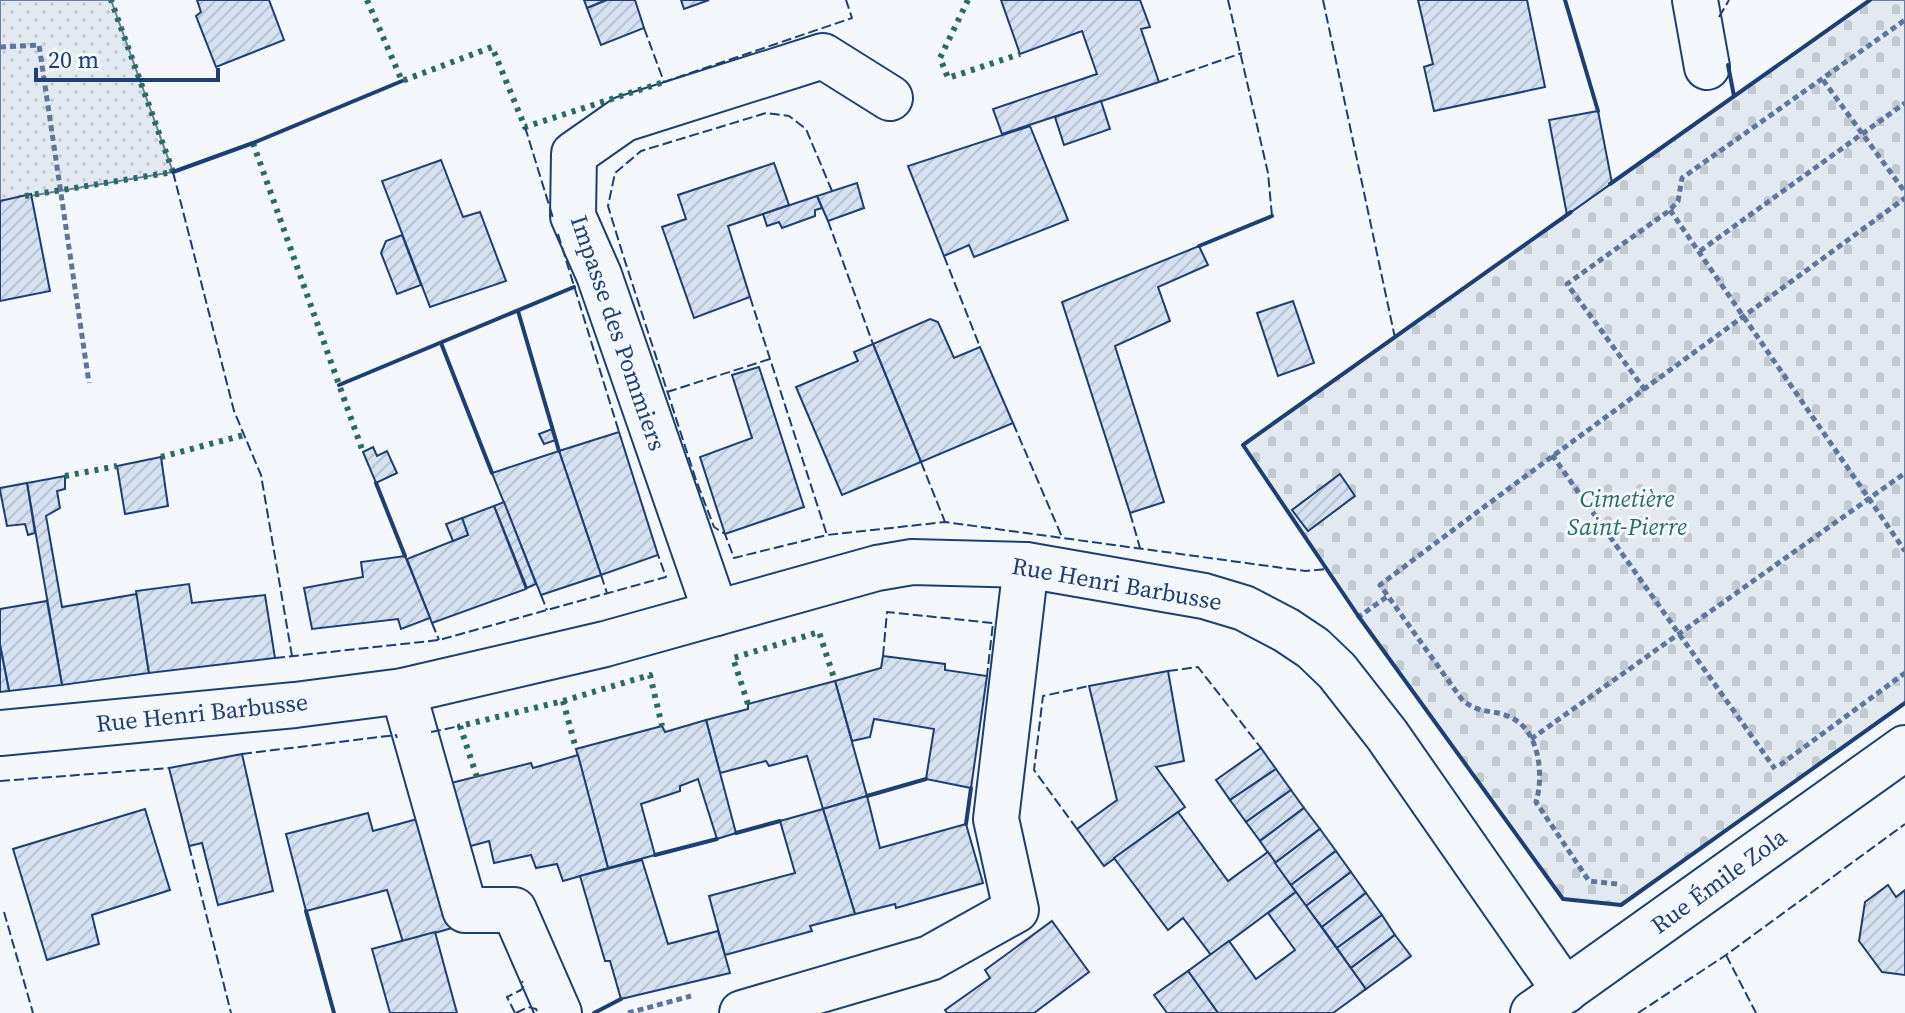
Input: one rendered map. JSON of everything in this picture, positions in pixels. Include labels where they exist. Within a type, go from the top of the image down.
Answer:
[{"type":"street","points":[[1695,0],[1707,67]]},
{"type":"street","name":"Impasse des Pommiers","points":[[716,613],[599,275],[573,216],[574,154],[624,119],[823,56],[890,98]]},
{"type":"street","name":"Rue Henri Barbusse","points":[[0,733],[295,705],[403,691],[605,644],[877,568],[912,562],[1026,565],[1218,600],[1244,608],[1313,648],[1337,671],[1387,735],[1549,1002]]},
{"type":"street","points":[[742,1013],[930,958],[1016,910],[996,819],[1026,565]]},
{"type":"street","points":[[403,691],[465,910],[514,910],[559,1013]]},
{"type":"street","name":"Rue Émile Zola","points":[[1549,1002],[1901,758]]},
{"type":"path","points":[[1645,390],[1567,284],[1670,210],[1678,201],[1682,178],[1905,20]]},
{"type":"path","points":[[0,47],[39,45],[89,383]]},
{"type":"path","points":[[1629,876],[1617,884],[1589,881],[1536,802],[1542,785],[1540,765],[1531,739],[1520,722],[1506,715],[1477,711],[1463,701],[1380,585],[1905,195],[1823,80]]},
{"type":"path","points":[[1700,251],[1905,103]]},
{"type":"path","points":[[1670,210],[1905,551]]},
{"type":"path","points":[[1552,455],[1775,769]]},
{"type":"path","points":[[1531,739],[1905,473]]},
{"type":"path","points":[[1763,778],[1905,673]]},
{"type":"path","points":[[628,1013],[697,995]]},
{"type":"green space","points":[[0,0],[111,0],[173,172],[0,201]]},
{"type":"green space","name":"Cimetière Saint-Pierre","points":[[1870,0],[1905,0],[1905,703],[1621,905],[1563,899],[1359,617],[1243,445]]},
{"type":"building","points":[[197,0],[269,0],[284,40],[216,67],[196,16],[201,12]]},
{"type":"building","points":[[584,0],[607,0],[587,8]]},
{"type":"building","points":[[607,0],[635,0],[644,28],[601,45],[587,8]]},
{"type":"building","points":[[681,0],[709,0],[684,9]]},
{"type":"building","points":[[1001,0],[1140,0],[1150,27],[1141,29],[1159,82],[1002,134],[993,109],[1097,74],[1082,31],[1020,54]]},
{"type":"building","points":[[1418,0],[1527,0],[1545,87],[1434,111],[1424,67],[1433,64]]},
{"type":"building","points":[[1101,101],[1110,129],[1064,145],[1055,117]]},
{"type":"building","points":[[1598,111],[1612,183],[1567,215],[1549,120]]},
{"type":"building","points":[[1030,126],[1068,220],[974,257],[969,245],[944,256],[908,166]]},
{"type":"building","points":[[441,160],[463,217],[480,212],[506,281],[430,307],[382,181]]},
{"type":"building","points":[[774,163],[789,205],[728,226],[750,297],[694,318],[662,227],[686,219],[678,195]]},
{"type":"building","points":[[857,183],[864,208],[828,221],[817,196]]},
{"type":"building","points":[[31,194],[50,291],[0,301],[0,201]]},
{"type":"building","points":[[817,196],[822,208],[815,210],[815,216],[782,228],[779,222],[767,226],[763,214]]},
{"type":"building","points":[[402,235],[421,285],[397,294],[381,253],[386,241]]},
{"type":"building","points":[[1199,246],[1208,265],[1158,287],[1170,321],[1115,346],[1164,502],[1130,513],[1062,302]]},
{"type":"building","points":[[1293,301],[1314,363],[1278,376],[1257,313]]},
{"type":"building","points":[[930,319],[938,322],[954,358],[980,347],[1013,423],[921,462],[873,344]]},
{"type":"building","points":[[873,344],[921,462],[842,495],[796,387],[858,361],[854,352]]},
{"type":"building","points":[[759,367],[804,507],[725,534],[700,457],[752,438],[732,375]]},
{"type":"building","points":[[552,429],[556,440],[544,444],[539,434]]},
{"type":"building","points":[[619,432],[658,555],[601,575],[559,451]]},
{"type":"building","points":[[373,447],[377,456],[387,451],[397,473],[376,483],[363,452]]},
{"type":"building","points":[[559,451],[601,575],[541,595],[492,473]]},
{"type":"building","points":[[161,457],[168,506],[125,514],[117,466]]},
{"type":"building","points":[[1340,474],[1355,496],[1308,531],[1292,510]]},
{"type":"building","points":[[65,476],[65,489],[57,491],[60,508],[46,516],[62,607],[137,594],[149,673],[62,685],[27,483]]},
{"type":"building","points":[[27,483],[35,533],[28,535],[25,524],[7,526],[0,490]]},
{"type":"building","points":[[504,502],[536,584],[527,588],[494,506]]},
{"type":"building","points":[[494,506],[526,589],[432,623],[407,559],[468,535],[462,518]]},
{"type":"building","points":[[462,518],[468,535],[453,541],[446,524]]},
{"type":"building","points":[[405,556],[430,618],[401,629],[398,619],[312,629],[304,588],[363,577],[361,562]]},
{"type":"building","points":[[189,584],[192,603],[265,595],[275,658],[149,673],[136,591]]},
{"type":"building","points":[[47,601],[62,685],[9,691],[0,645],[0,609]]},
{"type":"building","points":[[0,645],[9,691],[0,692]]},
{"type":"building","points":[[883,656],[945,664],[945,670],[987,676],[971,788],[926,779],[934,729],[874,719],[870,737],[852,741],[835,681],[881,668]]},
{"type":"building","points":[[1168,671],[1184,761],[1156,767],[1185,807],[1104,866],[1077,829],[1117,800],[1089,686]]},
{"type":"building","points":[[835,681],[867,796],[823,809],[807,756],[769,766],[766,761],[720,773],[706,720],[748,709],[748,704]]},
{"type":"building","points":[[706,720],[736,833],[717,839],[698,779],[680,786],[680,791],[641,804],[655,855],[608,868],[576,749],[662,726],[665,732]]},
{"type":"building","points":[[1261,748],[1276,769],[1230,800],[1216,780]]},
{"type":"building","points":[[242,754],[273,891],[218,905],[202,843],[189,846],[169,768]]},
{"type":"building","points":[[578,755],[608,868],[563,881],[557,864],[536,868],[531,855],[494,863],[489,841],[460,849],[443,785],[531,763],[533,768]]},
{"type":"building","points":[[1276,769],[1291,790],[1246,822],[1230,800]]},
{"type":"building","points":[[1291,790],[1304,808],[1260,841],[1246,822]]},
{"type":"building","points":[[867,796],[880,848],[966,824],[983,883],[896,908],[895,904],[855,914],[823,809]]},
{"type":"building","points":[[1304,808],[1320,829],[1275,863],[1260,841]]},
{"type":"building","points":[[145,809],[170,890],[92,915],[99,944],[47,960],[13,849]]},
{"type":"building","points":[[823,809],[855,914],[810,926],[812,931],[725,955],[709,896],[795,873],[780,821]]},
{"type":"building","points":[[1178,812],[1228,881],[1268,852],[1296,892],[1211,955],[1183,918],[1168,930],[1114,858]]},
{"type":"building","points":[[368,813],[373,831],[421,818],[452,928],[403,942],[387,890],[306,911],[286,834]]},
{"type":"building","points":[[1320,829],[1336,851],[1291,885],[1275,863]]},
{"type":"building","points":[[1336,851],[1351,872],[1306,906],[1291,885]]},
{"type":"building","points":[[642,860],[668,944],[718,931],[730,973],[621,999],[610,961],[605,961],[580,876]]},
{"type":"building","points":[[1351,872],[1366,893],[1322,927],[1306,906]]},
{"type":"building","points":[[1888,885],[1896,897],[1905,890],[1905,975],[1882,972],[1859,941],[1865,902]]},
{"type":"building","points":[[1296,892],[1366,989],[1333,1013],[1218,1013],[1188,971],[1229,941],[1256,979],[1295,950],[1268,913]]},
{"type":"building","points":[[1366,893],[1382,915],[1337,948],[1322,927]]},
{"type":"building","points":[[1382,915],[1395,935],[1351,968],[1337,948]]},
{"type":"building","points":[[1052,921],[1089,972],[1034,1013],[947,1013],[945,1010],[990,978],[985,970]]},
{"type":"building","points":[[435,932],[457,1013],[390,1013],[372,949]]},
{"type":"building","points":[[1395,935],[1411,956],[1366,989],[1351,968]]},
{"type":"building","points":[[1188,971],[1218,1013],[1167,1013],[1154,995]]},
{"type":"hedge","points":[[25,196],[173,172],[111,0]]},
{"type":"hedge","points":[[367,0],[402,81],[492,47],[525,127],[664,82]]},
{"type":"hedge","points":[[968,0],[940,58],[948,78],[1020,54]]},
{"type":"hedge","points":[[253,143],[363,452]]},
{"type":"hedge","points":[[161,457],[244,435]]},
{"type":"hedge","points":[[65,476],[117,466]]},
{"type":"hedge","points":[[748,704],[733,658],[819,632],[835,681]]},
{"type":"hedge","points":[[477,777],[460,726],[563,701],[650,675],[662,726]]},
{"type":"hedge","points":[[563,701],[576,749]]},
{"type":"fence","points":[[644,28],[664,82],[852,18],[846,0]]},
{"type":"fence","points":[[1228,0],[1268,173],[1272,216]]},
{"type":"fence","points":[[1323,0],[1395,338]]},
{"type":"fence","points":[[1719,17],[1729,0]]},
{"type":"fence","points":[[1159,82],[1242,53]]},
{"type":"fence","points":[[832,191],[806,129],[789,116],[766,113],[641,151],[615,173],[608,206],[623,255],[696,480],[714,527],[725,534],[734,558],[827,535],[945,522],[1305,571],[1327,569]]},
{"type":"fence","points":[[525,127],[553,218]]},
{"type":"fence","points":[[173,172],[234,411],[261,475],[292,656]]},
{"type":"fence","points":[[828,221],[873,344]]},
{"type":"fence","points":[[558,234],[619,432]]},
{"type":"fence","points":[[944,256],[980,347]]},
{"type":"fence","points":[[750,297],[827,535]]},
{"type":"fence","points":[[667,392],[770,359]]},
{"type":"fence","points":[[1013,423],[1062,537]]},
{"type":"fence","points":[[921,462],[945,522]]},
{"type":"fence","points":[[1130,513],[1140,548]]},
{"type":"fence","points":[[275,658],[439,640],[666,577],[658,555]]},
{"type":"fence","points":[[601,575],[607,593]]},
{"type":"fence","points":[[541,595],[547,610]]},
{"type":"fence","points":[[883,656],[887,612],[993,623],[987,676]]},
{"type":"fence","points":[[432,623],[439,640]]},
{"type":"fence","points":[[1168,671],[1198,667],[1261,748]]},
{"type":"fence","points":[[1077,829],[1034,770],[1043,696],[1089,686]]},
{"type":"fence","points":[[431,732],[460,726]]},
{"type":"fence","points":[[242,754],[396,735],[397,738]]},
{"type":"fence","points":[[0,781],[169,768]]},
{"type":"fence","points":[[1638,1013],[1726,955],[1905,824]]},
{"type":"fence","points":[[189,846],[231,1013]]},
{"type":"fence","points":[[4,912],[33,1013]]},
{"type":"fence","points":[[1726,955],[1756,1013]]},
{"type":"fence","points":[[515,1013],[507,997],[521,990],[524,986],[522,981]]},
{"type":"fence","points":[[516,1013],[528,1007],[536,1009],[538,1013]]},
{"type":"wall","points":[[1565,0],[1598,111]]},
{"type":"wall","points":[[1610,184],[1870,0]]},
{"type":"wall","points":[[1728,65],[1734,96]]},
{"type":"wall","points":[[173,172],[253,143],[402,81]]},
{"type":"wall","points":[[1571,212],[1243,445],[1359,617],[1563,899],[1621,905],[1905,703]]},
{"type":"wall","points":[[1199,246],[1272,216]]},
{"type":"wall","points":[[339,385],[574,287]]},
{"type":"wall","points":[[518,311],[559,451]]},
{"type":"wall","points":[[441,343],[492,473]]},
{"type":"wall","points":[[376,483],[405,556]]},
{"type":"wall","points":[[867,796],[926,779]]},
{"type":"wall","points":[[966,824],[971,788]]},
{"type":"wall","points":[[736,833],[780,821]]},
{"type":"wall","points":[[655,855],[717,839]]},
{"type":"wall","points":[[306,911],[334,1013]]},
{"type":"wall","points":[[594,1013],[621,999]]}]
